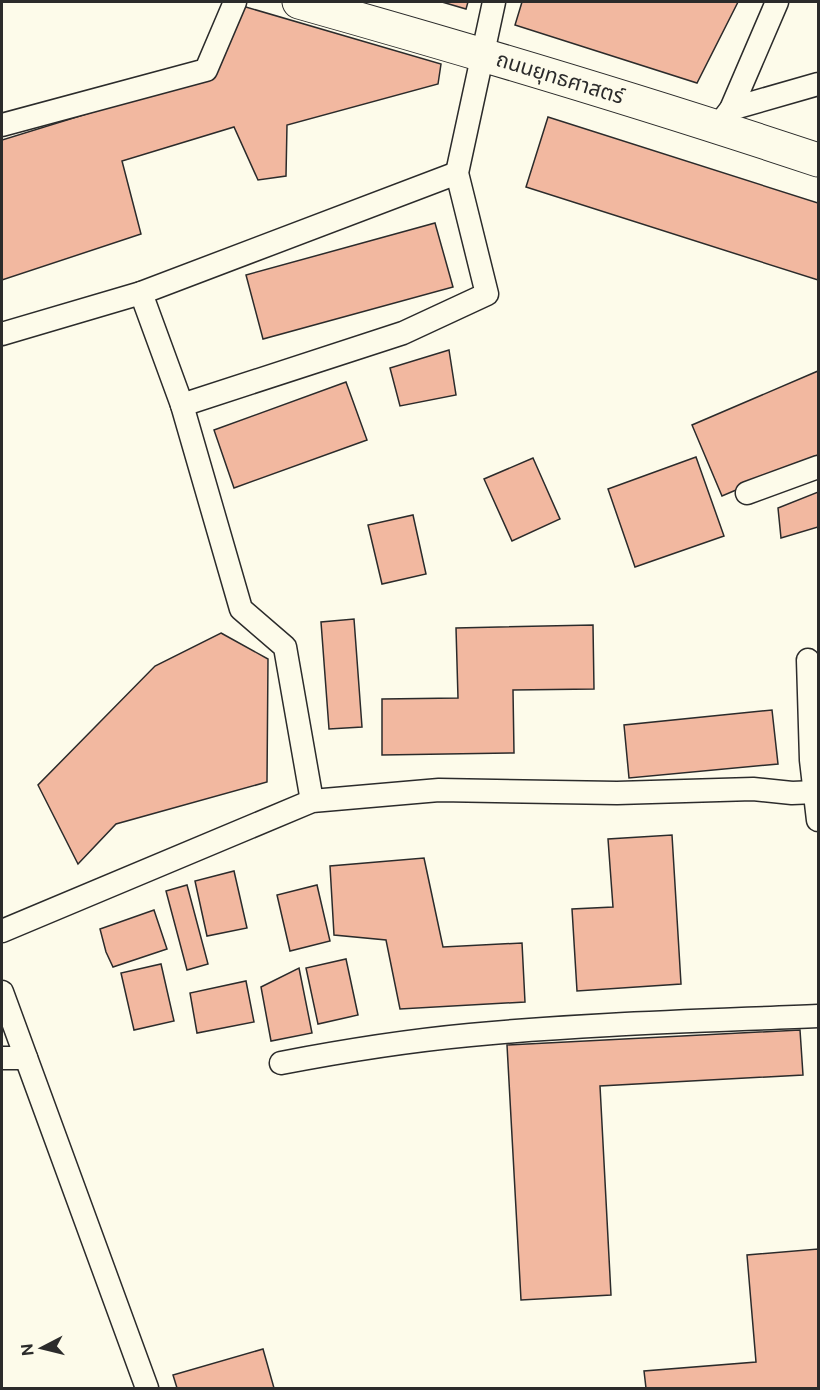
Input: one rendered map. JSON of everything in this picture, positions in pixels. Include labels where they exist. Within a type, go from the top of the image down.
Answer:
[{"type":"street","points":[[2,125],[206,70],[235,2]]},
{"type":"street","name":"ถนนยุทธศาสตร์","points":[[299,2],[483,54],[725,118],[819,160]]},
{"type":"street","points":[[182,405],[403,333],[487,294],[457,173],[494,2]]},
{"type":"street","points":[[725,118],[777,2]]},
{"type":"street","points":[[725,118],[819,84]]},
{"type":"street","points":[[2,334],[141,293],[457,173]]},
{"type":"street","points":[[141,293],[182,405],[241,609],[285,647],[312,801]]},
{"type":"street","points":[[747,493],[819,467]]},
{"type":"street","points":[[808,660],[811,760],[819,820]]},
{"type":"street","points":[[2,931],[312,801],[439,790],[617,793],[753,789],[792,793],[816,792]]},
{"type":"street","points":[[2,992],[147,1389]]},
{"type":"street","points":[[281,1063],[347,1051],[468,1035],[536,1029],[819,1016]]},
{"type":"street","points":[[2,1058],[26,1058]]},
{"type":"building","points":[[442,2],[468,2],[466,9]]},
{"type":"building","points":[[522,2],[738,2],[697,83],[515,25]]},
{"type":"building","points":[[239,5],[441,64],[438,84],[287,125],[286,176],[258,180],[234,127],[122,161],[141,234],[2,280],[2,140],[210,76]]},
{"type":"building","points":[[548,117],[818,203],[818,280],[526,187]]},
{"type":"building","points":[[435,223],[453,287],[263,339],[246,275]]},
{"type":"building","points":[[449,350],[456,395],[400,406],[390,368]]},
{"type":"building","points":[[818,371],[818,455],[722,496],[692,425]]},
{"type":"building","points":[[346,382],[367,440],[234,488],[214,430]]},
{"type":"building","points":[[696,457],[724,536],[635,567],[608,489]]},
{"type":"building","points":[[533,458],[560,519],[512,541],[484,479]]},
{"type":"building","points":[[818,492],[818,527],[781,538],[778,508]]},
{"type":"building","points":[[413,515],[426,574],[382,584],[368,525]]},
{"type":"building","points":[[354,619],[362,727],[329,729],[321,622]]},
{"type":"building","points":[[593,625],[594,689],[513,690],[514,753],[382,755],[382,699],[458,698],[456,628]]},
{"type":"building","points":[[221,633],[268,659],[267,782],[116,824],[78,864],[38,785],[155,666]]},
{"type":"building","points":[[772,710],[778,764],[629,778],[624,725]]},
{"type":"building","points":[[672,835],[681,984],[577,991],[572,909],[613,907],[608,839]]},
{"type":"building","points":[[424,858],[443,947],[522,943],[525,1002],[400,1009],[386,940],[334,935],[330,866]]},
{"type":"building","points":[[234,871],[247,928],[207,936],[195,881]]},
{"type":"building","points":[[187,885],[208,964],[187,970],[166,891]]},
{"type":"building","points":[[317,885],[330,941],[290,951],[277,895]]},
{"type":"building","points":[[154,910],[167,949],[113,967],[100,929]]},
{"type":"building","points":[[346,959],[358,1015],[318,1024],[306,968]]},
{"type":"building","points":[[161,964],[174,1021],[134,1030],[121,973]]},
{"type":"building","points":[[299,968],[312,1033],[271,1041],[261,987]]},
{"type":"building","points":[[246,981],[254,1022],[197,1033],[190,993]]},
{"type":"building","points":[[800,1030],[803,1075],[600,1086],[611,1295],[521,1300],[507,1045]]},
{"type":"building","points":[[818,1249],[818,1388],[646,1388],[644,1371],[756,1362],[747,1255]]},
{"type":"building","points":[[263,1349],[274,1388],[177,1388],[173,1375]]}]
